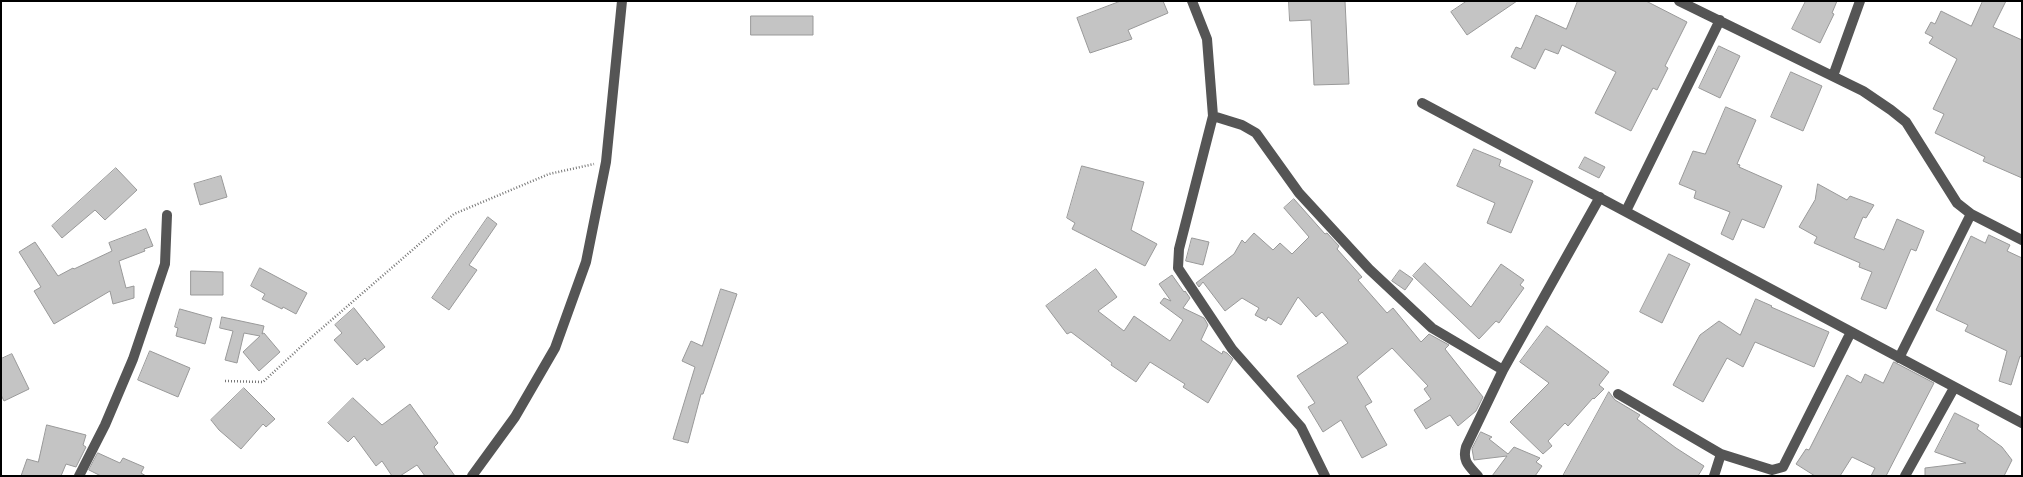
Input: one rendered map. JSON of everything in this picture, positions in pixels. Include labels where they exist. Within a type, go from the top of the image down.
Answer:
[{"type":"street","points":[[472,476],[515,417],[555,348],[586,262],[606,162],[622,1]]},
{"type":"street","points":[[1192,1],[1207,39],[1213,116],[1179,249],[1178,268],[1232,349],[1301,427],[1325,476]]},
{"type":"street","points":[[1680,1],[1863,91],[1891,110],[1906,122],[1957,203],[1971,214],[2022,240]]},
{"type":"street","points":[[1833,76],[1860,1]]},
{"type":"street","points":[[1626,211],[1720,20]]},
{"type":"street","points":[[1422,103],[2022,423]]},
{"type":"street","points":[[1213,116],[1242,125],[1256,134],[1299,192],[1369,269],[1432,328],[1503,370]]},
{"type":"street","points":[[1478,476],[1466,463],[1464,456],[1503,370],[1600,197]]},
{"type":"street","points":[[1899,358],[1971,214]]},
{"type":"street","points":[[79,476],[105,425],[133,359],[165,264],[167,215]]},
{"type":"street","points":[[1618,394],[1721,454],[1772,470],[1783,467],[1851,332]]},
{"type":"street","points":[[1905,476],[1954,388]]},
{"type":"street","points":[[1714,476],[1721,454]]},
{"type":"path","points":[[225,381],[263,382],[306,342],[454,214],[548,174],[606,162]]},
{"type":"building","points":[[1121,1],[1163,1],[1168,13],[1128,30],[1132,39],[1090,53],[1077,18]]},
{"type":"building","points":[[1289,1],[1345,1],[1349,84],[1314,85],[1311,20],[1290,21]]},
{"type":"building","points":[[1467,1],[1517,1],[1467,35],[1451,12]]},
{"type":"building","points":[[1578,1],[1646,1],[1687,22],[1665,66],[1668,68],[1657,90],[1653,88],[1631,131],[1595,113],[1616,72],[1562,45],[1558,54],[1545,49],[1535,69],[1511,57],[1516,47],[1521,49],[1536,15],[1566,29]]},
{"type":"building","points":[[1806,1],[1837,1],[1832,13],[1834,14],[1820,43],[1792,29]]},
{"type":"building","points":[[1983,1],[2006,1],[1993,27],[2022,40],[2022,178],[1983,161],[1985,157],[1935,133],[1944,114],[1933,109],[1957,59],[1929,43],[1933,37],[1925,33],[1931,22],[1935,24],[1941,11],[1971,26]]},
{"type":"building","points":[[751,16],[813,16],[813,35],[751,35]]},
{"type":"building","points":[[1719,46],[1740,56],[1720,98],[1699,88]]},
{"type":"building","points":[[1791,72],[1822,86],[1803,131],[1771,117]]},
{"type":"building","points":[[1726,107],[1756,120],[1737,164],[1740,165],[1739,167],[1782,186],[1764,228],[1742,219],[1733,240],[1721,234],[1730,212],[1694,198],[1696,191],[1679,184],[1693,151],[1705,154]]},
{"type":"building","points":[[1474,149],[1501,160],[1499,166],[1533,181],[1511,233],[1487,223],[1495,203],[1457,186]]},
{"type":"building","points":[[1585,157],[1605,167],[1599,178],[1579,168]]},
{"type":"building","points":[[1082,166],[1144,182],[1131,230],[1157,244],[1145,266],[1072,229],[1075,223],[1067,218]]},
{"type":"building","points":[[116,168],[137,190],[105,220],[95,210],[62,238],[52,226]]},
{"type":"building","points":[[221,176],[227,197],[200,205],[194,184]]},
{"type":"building","points":[[1818,184],[1847,200],[1850,196],[1874,205],[1866,218],[1863,217],[1854,238],[1884,250],[1897,219],[1924,231],[1916,251],[1911,249],[1886,309],[1861,299],[1872,272],[1859,267],[1860,263],[1814,243],[1817,237],[1799,227],[1815,200]]},
{"type":"building","points":[[1294,199],[1325,234],[1327,233],[1339,246],[1337,249],[1362,277],[1358,280],[1387,313],[1393,308],[1421,342],[1429,334],[1449,345],[1445,349],[1483,397],[1476,411],[1458,426],[1450,415],[1426,429],[1414,410],[1431,399],[1424,389],[1428,386],[1392,348],[1357,377],[1372,402],[1365,406],[1387,445],[1362,458],[1341,420],[1323,432],[1308,407],[1315,403],[1297,376],[1348,343],[1322,312],[1316,317],[1298,297],[1281,325],[1268,317],[1266,321],[1255,315],[1259,308],[1242,298],[1225,311],[1203,282],[1199,287],[1196,283],[1234,254],[1242,240],[1245,243],[1254,233],[1273,250],[1280,243],[1292,254],[1309,237],[1284,208]]},
{"type":"building","points":[[488,217],[497,224],[469,265],[477,270],[449,310],[432,298]]},
{"type":"building","points":[[146,229],[153,246],[144,249],[145,251],[119,261],[126,288],[134,286],[134,298],[113,304],[110,291],[54,324],[34,291],[41,287],[19,252],[35,242],[58,276],[112,251],[109,243]]},
{"type":"building","points":[[1989,235],[2010,245],[2007,251],[2022,258],[2022,357],[2020,356],[2011,385],[1999,381],[2007,351],[1965,331],[1968,325],[1936,310],[1971,236],[1985,243]]},
{"type":"building","points":[[1192,238],[1209,242],[1203,265],[1186,261]]},
{"type":"building","points":[[1669,254],[1690,264],[1662,323],[1640,312]]},
{"type":"building","points":[[1425,263],[1471,307],[1501,264],[1524,280],[1520,285],[1524,288],[1499,323],[1496,321],[1479,339],[1413,276]]},
{"type":"building","points":[[260,268],[307,293],[296,314],[262,299],[265,294],[251,286]]},
{"type":"building","points":[[1096,269],[1117,297],[1098,311],[1124,331],[1134,316],[1170,341],[1183,320],[1160,303],[1164,298],[1171,301],[1159,284],[1172,275],[1190,298],[1183,308],[1204,318],[1208,325],[1201,340],[1222,354],[1223,351],[1227,353],[1233,359],[1208,403],[1183,387],[1185,384],[1150,362],[1136,382],[1111,365],[1112,363],[1071,332],[1067,334],[1046,306]]},
{"type":"building","points":[[1400,270],[1413,279],[1405,290],[1392,281]]},
{"type":"building","points":[[191,271],[223,272],[223,295],[191,295]]},
{"type":"building","points":[[721,289],[737,294],[703,394],[701,394],[688,443],[673,439],[695,367],[682,361],[691,341],[702,346]]},
{"type":"building","points":[[1756,299],[1829,332],[1814,367],[1755,342],[1743,367],[1727,358],[1703,402],[1673,385],[1700,335],[1719,321],[1740,335]]},
{"type":"building","points":[[354,308],[385,347],[367,361],[365,358],[357,365],[334,340],[342,333],[335,325]]},
{"type":"building","points":[[180,309],[212,318],[205,344],[176,336],[178,328],[175,327]]},
{"type":"building","points":[[222,317],[264,326],[262,334],[264,333],[280,352],[259,371],[243,352],[260,336],[244,333],[237,363],[225,360],[233,331],[220,328]]},
{"type":"building","points":[[1547,326],[1609,372],[1599,385],[1604,389],[1594,399],[1593,398],[1568,426],[1565,423],[1548,441],[1552,446],[1543,454],[1510,422],[1549,383],[1520,362]]},
{"type":"building","points":[[150,351],[190,368],[178,397],[138,380]]},
{"type":"building","points":[[12,354],[29,389],[4,401],[1,395],[1,359]]},
{"type":"building","points":[[1894,362],[1934,383],[1886,476],[1871,476],[1875,468],[1852,457],[1840,476],[1815,476],[1796,464],[1806,449],[1809,450],[1847,375],[1861,383],[1865,374],[1883,383]]},
{"type":"building","points":[[244,388],[275,419],[266,427],[263,424],[241,449],[219,430],[211,420]]},
{"type":"building","points":[[1609,392],[1615,400],[1640,415],[1637,419],[1676,448],[1704,466],[1698,476],[1563,476]]},
{"type":"building","points":[[353,398],[382,425],[410,404],[438,443],[434,447],[455,476],[425,476],[417,465],[400,476],[392,476],[382,461],[376,466],[354,436],[348,442],[328,423]]},
{"type":"building","points":[[1955,413],[1979,425],[1977,429],[2002,447],[2012,460],[2004,476],[1925,476],[1925,468],[1966,463],[1935,452]]},
{"type":"building","points":[[47,425],[86,435],[83,445],[86,447],[76,467],[66,464],[61,476],[21,476],[27,459],[38,462]]},
{"type":"building","points":[[1481,432],[1492,437],[1489,439],[1508,454],[1514,447],[1540,458],[1536,462],[1542,466],[1535,476],[1492,476],[1507,456],[1474,460],[1472,449]]},
{"type":"building","points":[[98,453],[120,463],[123,458],[144,467],[141,473],[146,476],[101,476],[89,470]]}]
